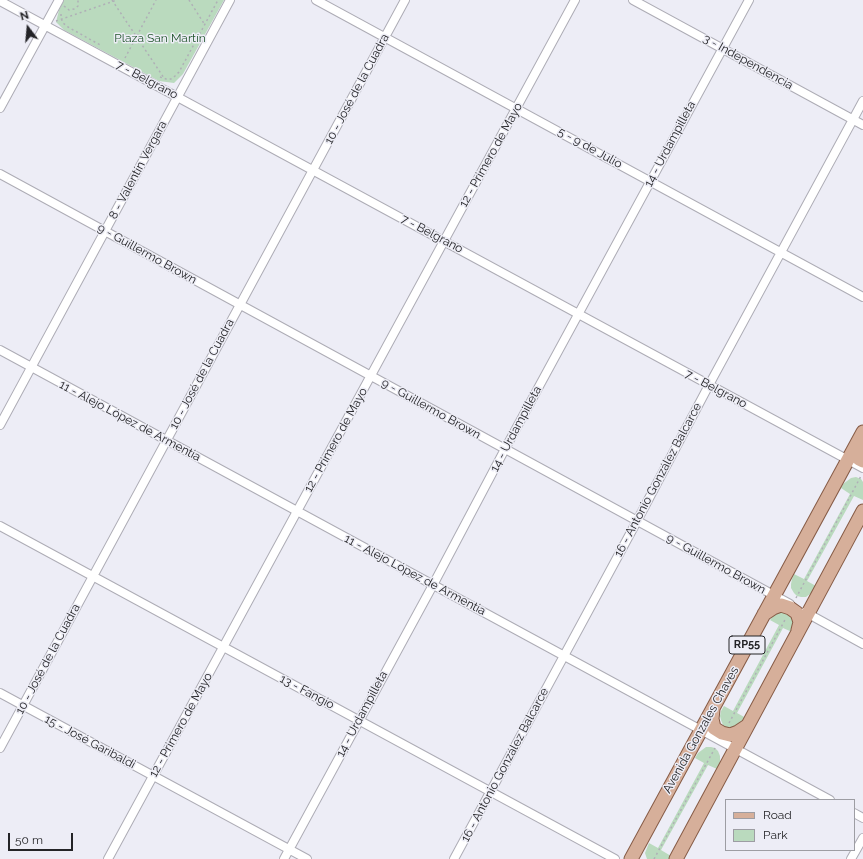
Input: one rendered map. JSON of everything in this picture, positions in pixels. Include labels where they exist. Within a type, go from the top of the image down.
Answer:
[{"type":"main road","name":"Avenida Gonzales Chaves","points":[[631,859],[861,436]]},
{"type":"main road","points":[[861,436],[857,450],[859,459],[863,461]]},
{"type":"main road","points":[[676,859],[863,511]]},
{"type":"main road","points":[[764,614],[781,605],[792,607],[797,613],[800,622],[798,632]]},
{"type":"main road","points":[[714,707],[712,719],[714,728],[721,737],[738,732],[748,726]]},
{"type":"street","points":[[0,108],[58,0]]},
{"type":"street","name":"8 - Valentín Vergara","points":[[0,425],[230,0]]},
{"type":"street","name":"5 - 9 de Julio","points":[[316,0],[863,297]]},
{"type":"street","name":"10 - José de la Cuadra","points":[[0,748],[405,0]]},
{"type":"street","name":"12 - Primero de Mayo","points":[[108,859],[575,0]]},
{"type":"street","name":"3 - Independencia","points":[[633,0],[863,125]]},
{"type":"street","name":"14 - Urdampilleta","points":[[284,859],[749,0]]},
{"type":"street","name":"7 - Belgrano","points":[[0,1],[863,468]]},
{"type":"street","name":"16 - Antonio González Balcarce","points":[[454,859],[863,101]]},
{"type":"street","name":"9 - Guillermo Brown","points":[[0,174],[774,595],[792,607],[863,644]]},
{"type":"street","name":"11 - Alejo López de Armentia","points":[[0,350],[701,730],[721,737],[735,749],[828,799]]},
{"type":"street","name":"13 - Fangio","points":[[0,526],[615,859]]},
{"type":"street","name":"15 - José Garibaldi","points":[[0,693],[307,859]]},
{"type":"street","points":[[851,859],[863,838]]},
{"type":"path","points":[[69,10],[76,8],[78,0]]},
{"type":"path","points":[[45,25],[117,0]]},
{"type":"path","points":[[125,58],[156,0]]},
{"type":"path","points":[[189,0],[204,25]]},
{"type":"path","points":[[160,77],[171,79],[179,72],[218,0]]},
{"type":"path","points":[[112,1],[164,78]]},
{"type":"path","points":[[62,12],[63,24],[106,48]]},
{"type":"path","points":[[654,859],[792,607],[863,473]]},
{"type":"green space","name":"Plaza San Martín","points":[[64,0],[224,0],[183,74],[174,83],[159,81],[64,30],[56,22],[59,10]]},
{"type":"green space","points":[[856,477],[861,479],[863,482],[863,500],[854,496],[807,581],[816,586],[814,591],[806,597],[797,596],[791,588],[794,574],[804,579],[850,494],[841,488],[843,484],[851,478]]},
{"type":"green space","points":[[781,610],[795,619],[792,632],[783,628],[737,713],[746,718],[735,729],[726,728],[721,720],[721,711],[724,706],[733,711],[779,625],[770,620]]},
{"type":"green space","points":[[706,747],[715,748],[718,751],[720,756],[720,765],[717,769],[708,765],[661,850],[671,856],[669,859],[647,859],[645,853],[649,843],[658,848],[704,763],[695,758],[698,753]]}]
